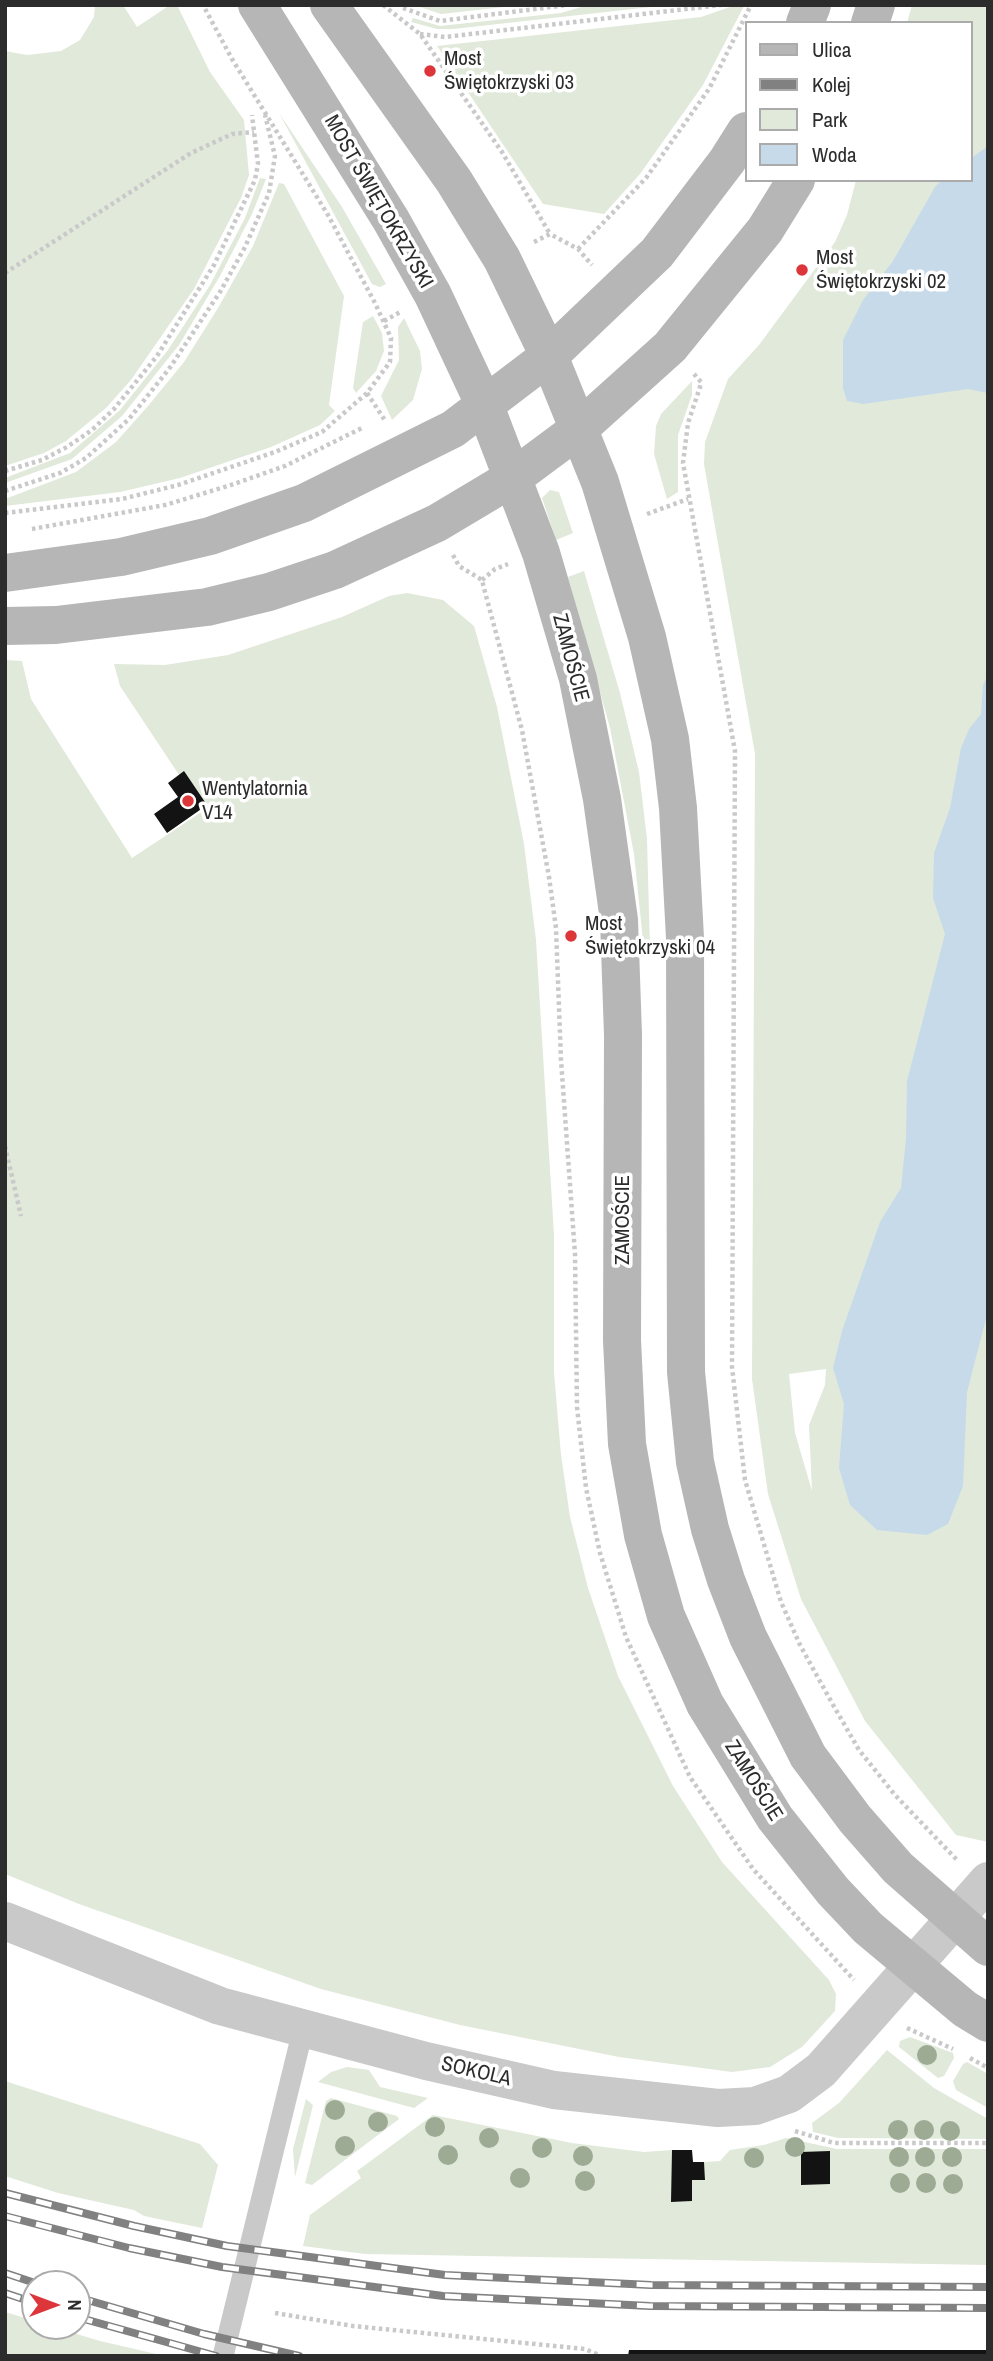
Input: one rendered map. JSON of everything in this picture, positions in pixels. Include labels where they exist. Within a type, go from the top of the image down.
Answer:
[{"type":"street","name":"MOST ŚWIĘTOKRZYSKI","points":[[257,5],[305,77],[407,248],[485,406]]},
{"type":"street","points":[[329,5],[492,240],[549,356],[580,428],[618,535],[647,637],[670,739],[678,808],[685,938],[686,1372],[695,1462],[710,1529],[748,1637],[808,1756],[855,1819],[898,1868],[988,1947]]},
{"type":"street","points":[[5,573],[121,556],[209,536],[304,503],[453,429],[549,356],[657,253],[727,161],[744,134]]},
{"type":"street","points":[[5,626],[107,620],[207,607],[269,592],[335,570],[419,532],[514,477],[580,428],[685,331],[765,230],[795,182]]},
{"type":"street","name":"ZAMOŚCIE","points":[[485,406],[541,553],[578,680],[602,799],[619,920],[623,1035],[622,1340],[627,1444],[643,1535],[666,1616],[705,1704],[775,1818],[853,1913],[912,1966]]},
{"type":"street","name":"SOKOLA","points":[[5,1922],[219,2006],[303,2030],[554,2090],[718,2108],[755,2106],[789,2094],[807,2083],[987,1882]]},
{"type":"street","points":[[912,1966],[988,2023]]},
{"type":"lane","points":[[223,2356],[303,2030]]},
{"type":"path","points":[[5,513],[122,499],[231,468],[322,432],[367,393],[390,362],[391,338],[384,321],[327,215],[203,5]]},
{"type":"path","points":[[383,5],[392,15],[420,34],[502,152],[550,234],[578,249],[589,262]]},
{"type":"path","points":[[403,8],[440,21],[567,5]]},
{"type":"path","points":[[420,34],[445,37],[721,5]]},
{"type":"path","points":[[578,249],[646,178],[685,123],[709,89],[751,5]]},
{"type":"path","points":[[5,491],[60,473],[86,457],[129,419],[169,369],[245,247],[269,193],[275,156],[263,107]]},
{"type":"path","points":[[5,471],[42,460],[68,447],[92,430],[114,409],[157,356],[214,265],[255,180],[258,164],[252,115]]},
{"type":"path","points":[[5,273],[191,153],[232,134],[254,132]]},
{"type":"path","points":[[528,245],[550,234]]},
{"type":"path","points":[[384,321],[404,310]]},
{"type":"path","points":[[694,373],[701,382],[684,444],[688,499],[728,700],[735,751],[732,1367],[745,1480],[781,1602],[800,1645],[859,1750],[930,1835],[987,1882]]},
{"type":"path","points":[[367,393],[388,426]]},
{"type":"path","points":[[28,532],[165,505],[228,486],[285,466],[364,427]]},
{"type":"path","points":[[665,508],[688,499]]},
{"type":"path","points":[[453,555],[459,566],[482,580],[495,569]]},
{"type":"path","points":[[5,1146],[20,1216]]},
{"type":"path","points":[[901,2026],[988,2068]]},
{"type":"path","points":[[787,2129],[834,2143],[988,2143]]},
{"type":"path","points":[[275,2313],[353,2326],[584,2349],[601,2356]]},
{"type":"green space","points":[[95,5],[123,5],[137,27],[170,5],[177,5],[210,72],[244,120],[249,175],[241,198],[194,289],[131,380],[106,408],[66,441],[44,453],[5,466],[5,51],[27,55],[61,51],[80,40],[94,17]]},
{"type":"green space","points":[[414,5],[522,5],[441,14]]},
{"type":"green space","points":[[588,5],[669,5],[453,29],[437,29],[411,22],[413,18],[440,26],[561,13]]},
{"type":"green space","points":[[736,5],[744,6],[703,85],[640,174],[604,214],[543,204],[437,46],[701,17]]},
{"type":"green space","points":[[912,5],[988,5],[988,1842],[956,1835],[865,1721],[801,1599],[768,1494],[752,1379],[755,754],[704,464],[705,442],[728,379],[759,345],[835,242],[847,215],[855,182],[972,182],[972,21],[908,21]],"holes":[[[826,1369],[825,1385],[809,1425],[812,1491],[795,1433],[789,1374]]]},
{"type":"green space","points":[[279,113],[342,207],[386,284],[380,287],[372,284]]},
{"type":"green space","points":[[260,178],[266,179],[252,214],[220,276],[179,345],[122,416],[72,459],[5,483],[5,478],[70,453],[120,410],[168,350],[210,285],[245,218]]},
{"type":"green space","points":[[279,183],[284,184],[344,296],[329,405],[335,411],[320,425],[271,447],[180,478],[120,492],[5,506],[5,499],[76,472],[116,442],[148,406],[184,362],[218,308],[253,246]]},
{"type":"green space","points":[[373,316],[382,333],[384,351],[376,371],[356,393],[353,388],[363,322]]},
{"type":"green space","points":[[404,318],[420,351],[422,369],[413,400],[392,420],[381,396],[399,360],[398,327]]},
{"type":"green space","points":[[692,381],[692,395],[678,435],[678,492],[667,499],[654,454],[656,426],[661,414]]},
{"type":"green space","points":[[550,490],[559,492],[573,533],[556,540],[542,498]]},
{"type":"green space","points":[[584,571],[620,693],[639,772],[647,839],[650,950],[644,950],[634,854],[610,728],[568,577]]},
{"type":"green space","points":[[407,593],[443,600],[474,626],[497,707],[524,844],[536,940],[554,1235],[554,1372],[561,1455],[570,1517],[588,1588],[618,1676],[673,1786],[722,1862],[829,1980],[836,1994],[835,2011],[802,2047],[770,2067],[732,2072],[619,2057],[460,2025],[321,1989],[79,1904],[5,1874],[5,660],[22,661],[31,699],[132,858],[203,811],[120,686],[114,664],[165,665],[228,655],[342,617],[389,596]]},
{"type":"green space","points":[[910,2037],[953,2053],[954,2058],[944,2076],[938,2078],[899,2047],[900,2041]]},
{"type":"green space","points":[[887,2050],[934,2088],[988,2119],[988,2139],[838,2138],[813,2132],[812,2123],[839,2103]]},
{"type":"green space","points":[[967,2062],[988,2074],[988,2108],[956,2090],[953,2081]]},
{"type":"green space","points":[[347,2067],[369,2070],[380,2087],[428,2098],[414,2108],[318,2082],[331,2072]]},
{"type":"green space","points":[[5,2081],[200,2144],[218,2165],[202,2228],[144,2216],[134,2210],[58,2193],[5,2176]]},
{"type":"green space","points":[[331,2098],[397,2116],[399,2119],[312,2185],[305,2183],[326,2101]]},
{"type":"green space","points":[[306,2099],[313,2105],[295,2177],[293,2149]]},
{"type":"green space","points":[[433,2115],[572,2143],[644,2152],[672,2150],[672,2202],[692,2201],[692,2180],[705,2179],[704,2162],[720,2161],[730,2150],[764,2145],[786,2138],[837,2149],[988,2149],[988,2265],[365,2254],[303,2246],[310,2215],[361,2178],[357,2171]]},
{"type":"green space","points":[[5,2312],[21,2317],[21,2340],[91,2338],[165,2356],[5,2356]]},
{"type":"water","points":[[988,146],[988,393],[968,389],[863,404],[847,401],[843,388],[843,340],[863,300],[893,261],[935,187],[940,182],[972,182],[972,158]]},
{"type":"water","points":[[988,675],[988,1311],[967,1392],[963,1486],[948,1524],[927,1535],[877,1530],[850,1505],[839,1468],[844,1404],[833,1368],[842,1331],[880,1222],[901,1188],[906,1139],[907,1081],[945,934],[933,898],[934,853],[950,808],[961,748],[969,729],[981,714],[983,685]]},
{"type":"building","name":"Wentylatornia V14","points":[[184,771],[207,805],[167,833],[154,814],[178,797],[168,783]]},
{"type":"building","points":[[672,2150],[692,2150],[693,2162],[704,2162],[705,2180],[692,2180],[692,2201],[671,2202]]},
{"type":"building","points":[[830,2151],[830,2184],[801,2185],[801,2152]]},
{"type":"building","points":[[629,2350],[988,2350],[988,2356],[628,2356]]},
{"type":"railway","points":[[5,2193],[134,2226],[227,2246],[445,2275],[651,2285],[988,2287]]},
{"type":"railway","points":[[5,2216],[129,2248],[222,2267],[443,2296],[650,2306],[988,2308]]},
{"type":"railway","points":[[5,2273],[21,2278]]},
{"type":"railway","points":[[5,2293],[21,2298]]},
{"type":"railway","points":[[91,2301],[204,2334],[299,2356]]},
{"type":"railway","points":[[91,2321],[216,2356]]},
{"type":"place","name":"Most Świętokrzyski 03","points":[[430,71]]},
{"type":"place","name":"Most Świętokrzyski 02","points":[[802,270]]},
{"type":"place","name":"Wentylatornia V14","points":[[188,801]]},
{"type":"place","name":"Most Świętokrzyski 04","points":[[571,936]]}]
